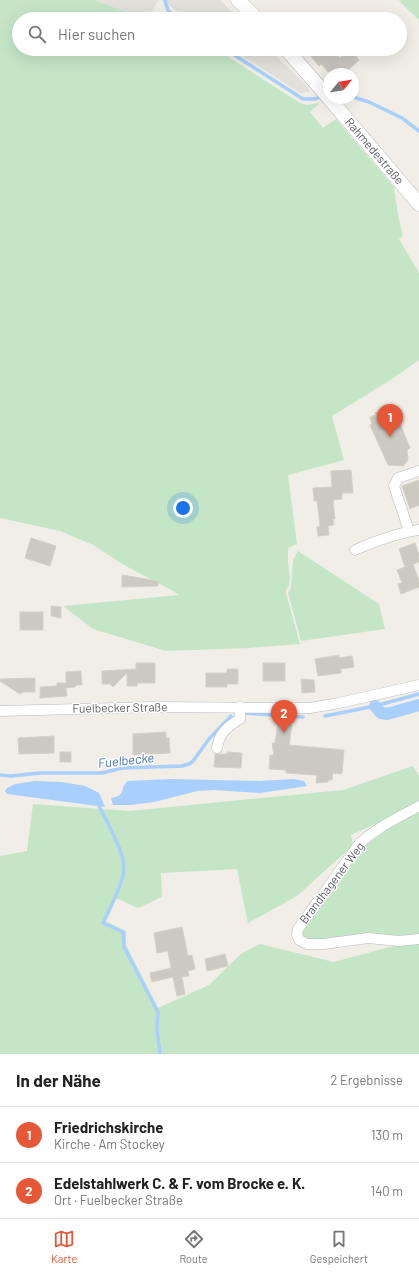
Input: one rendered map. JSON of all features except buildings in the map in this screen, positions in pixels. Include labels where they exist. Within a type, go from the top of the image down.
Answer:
[{"type":"main road","points":[[238,0],[250,12]]},
{"type":"main road","name":"Rahmedestraße","points":[[292,56],[323,90]]},
{"type":"main road","name":"Rahmedestraße","points":[[335,104],[419,204]]},
{"type":"street","points":[[355,550],[374,542],[414,530],[394,486],[398,478],[419,471]]},
{"type":"street","name":"Fuelbecker Straße","points":[[0,711],[155,706],[310,708],[419,685]]},
{"type":"street","points":[[217,748],[218,740],[222,733],[228,726],[240,718],[240,707]]},
{"type":"street","name":"Brandhagener Weg","points":[[419,806],[374,831],[359,844],[298,929],[297,935],[299,940],[307,944],[324,944],[368,938],[399,940],[419,938]]},
{"type":"shaded area","points":[[94,0],[159,0],[151,12],[127,12]]},
{"type":"shaded area","points":[[161,0],[220,0],[232,12],[178,12]]},
{"type":"shaded area","points":[[243,56],[276,56],[307,86],[310,92],[300,93]]},
{"type":"green space","points":[[0,0],[94,0],[127,12],[12,12],[12,56],[227,56],[300,103],[307,105],[318,103],[319,104],[310,112],[323,128],[336,119],[394,187],[403,236],[399,239],[419,273],[419,360],[392,379],[332,416],[344,460],[288,475],[297,544],[288,548],[290,577],[289,586],[286,593],[300,644],[249,648],[166,651],[93,629],[63,606],[179,595],[124,565],[93,545],[60,531],[0,518]]},
{"type":"green space","points":[[399,0],[419,0],[419,20],[401,3]]},
{"type":"green space","points":[[298,551],[379,604],[385,629],[301,641],[288,593],[291,588],[293,560]]},
{"type":"green space","points":[[413,766],[419,776],[419,800],[384,820],[351,835],[353,844],[350,848],[297,896],[248,923],[237,869],[161,873],[162,897],[138,908],[116,898],[105,921],[126,931],[126,945],[158,1008],[209,985],[242,953],[260,944],[334,962],[412,941],[413,935],[369,935],[322,941],[305,939],[301,934],[359,850],[385,831],[419,811],[419,1054],[0,1054],[0,856],[27,851],[33,804],[130,811],[343,790]]},
{"type":"water","points":[[172,779],[260,781],[294,779],[304,781],[307,786],[260,793],[214,790],[197,791],[154,802],[131,805],[113,805],[111,798],[116,797],[121,793],[128,781]]},
{"type":"water","points":[[35,781],[62,782],[85,786],[99,793],[105,807],[7,794],[5,791],[7,788],[15,784]]},
{"type":"waterway","points":[[165,0],[170,12]]},
{"type":"waterway","points":[[236,56],[303,99],[323,97]]},
{"type":"waterway","points":[[359,99],[369,102],[402,118],[419,131]]},
{"type":"waterway","name":"Fuelbecke","points":[[325,716],[375,706],[419,694]]},
{"type":"waterway","points":[[375,706],[381,713],[387,714],[419,705]]},
{"type":"waterway","name":"Fuelbecke","points":[[244,713],[303,717]]},
{"type":"waterway","name":"Fuelbecke","points":[[0,775],[11,776],[40,773],[102,773],[122,768],[182,766],[193,761],[209,739],[231,716]]},
{"type":"waterway","points":[[99,806],[119,846],[124,863],[123,876],[103,923],[123,932],[124,947],[158,1012],[157,1030],[160,1054]]},
{"type":"place","name":"Friedrichskirche","points":[[390,437]]},
{"type":"place","name":"Edelstahlwerk C. & F. vom Brocke e. K.","points":[[284,733]]}]
